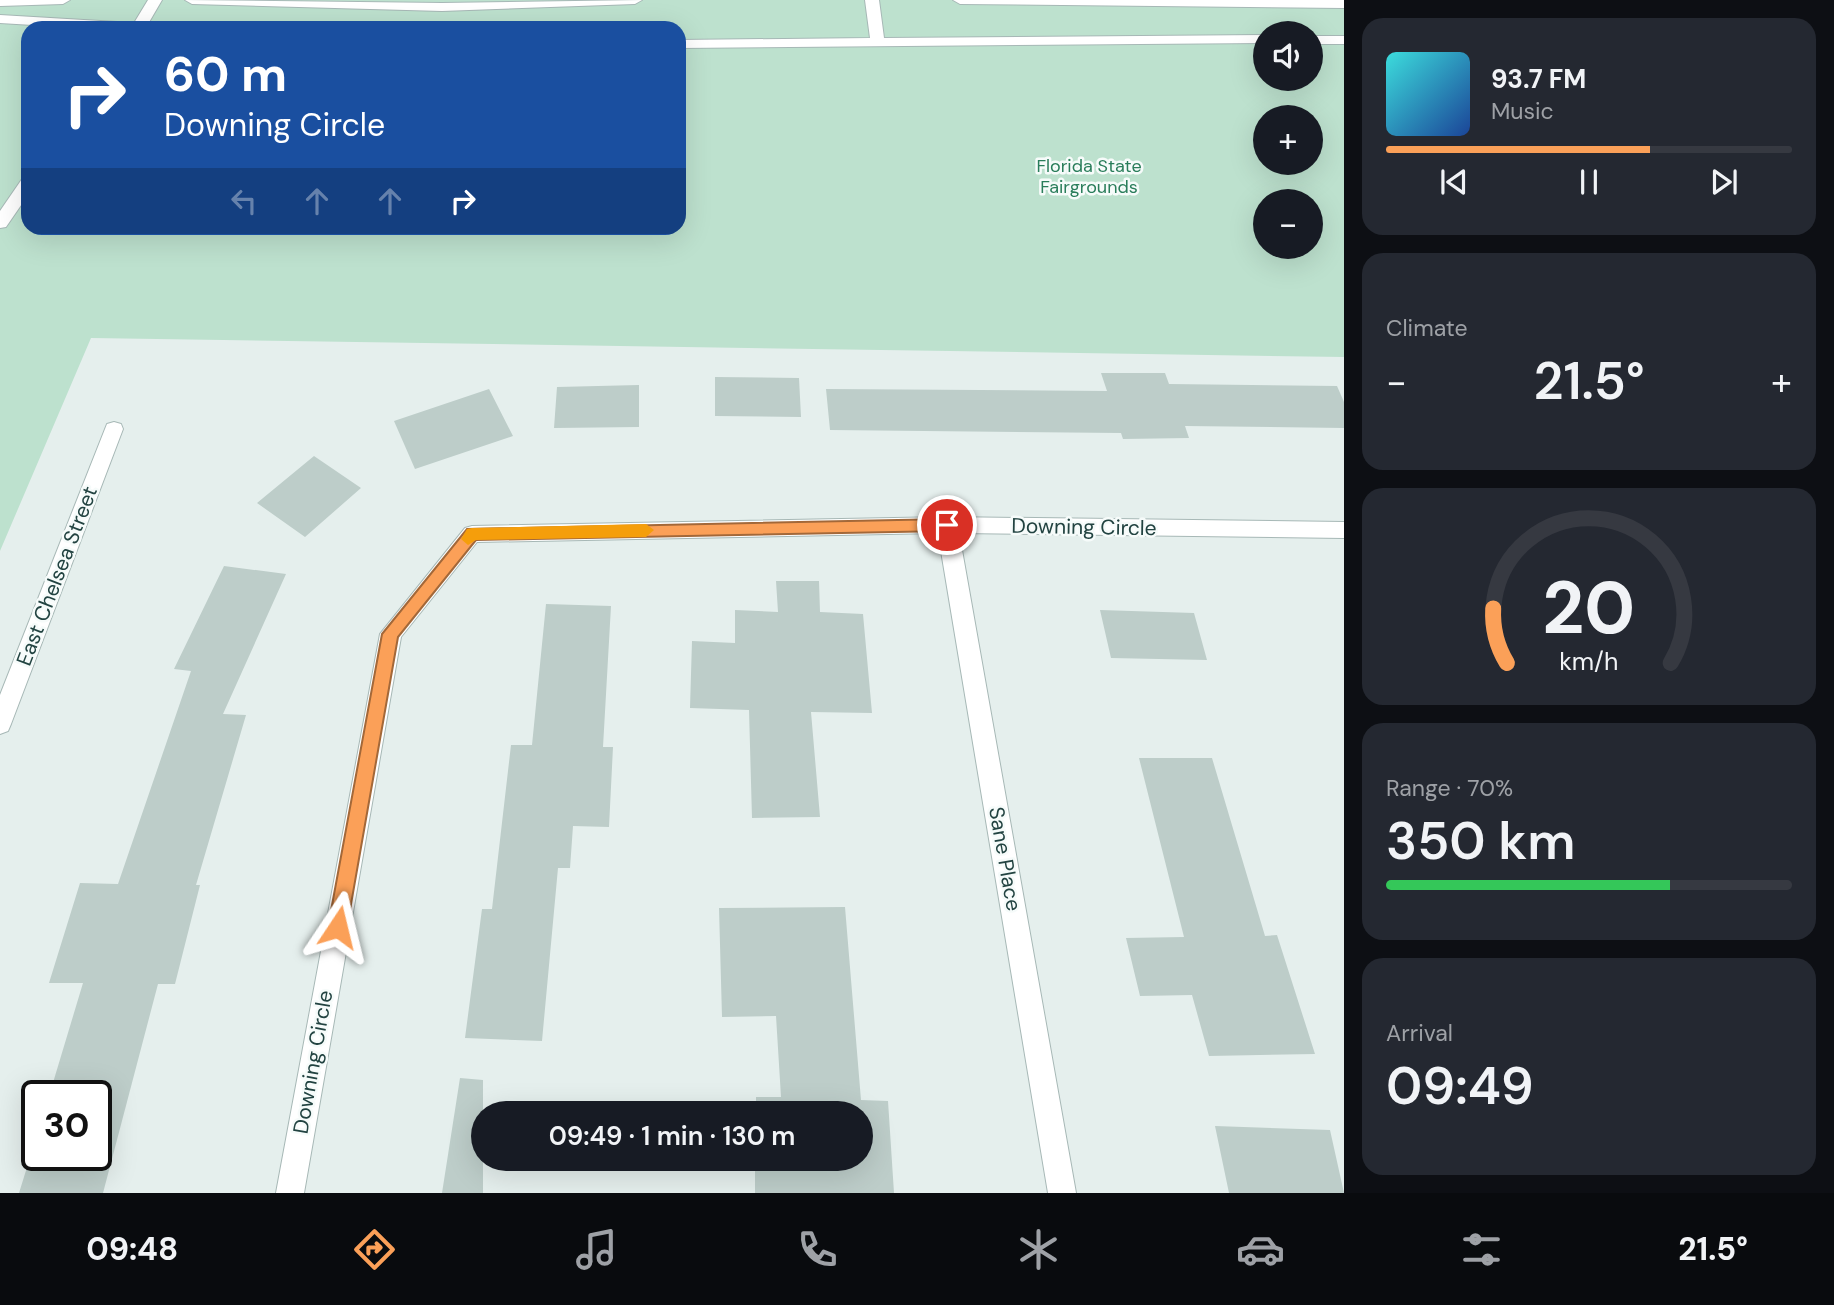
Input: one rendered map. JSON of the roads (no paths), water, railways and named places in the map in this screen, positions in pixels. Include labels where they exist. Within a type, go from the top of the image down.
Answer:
[{"type":"street","points":[[0,2],[63,0]]},
{"type":"street","points":[[146,21],[155,0]]},
{"type":"street","points":[[192,0],[442,7],[635,0]]},
{"type":"street","points":[[306,0],[329,4]]},
{"type":"street","points":[[872,0],[878,43]]},
{"type":"street","points":[[960,0],[1055,20],[1253,38]]},
{"type":"street","points":[[686,44],[878,43],[1055,20],[1344,4]]},
{"type":"street","points":[[0,19],[32,21]]},
{"type":"street","points":[[1323,40],[1344,40]]},
{"type":"street","points":[[0,223],[21,193]]},
{"type":"street","name":"East Chelsea Street","points":[[0,724],[114,429]]},
{"type":"street","name":"Downing Circle","points":[[289,1193],[391,634],[472,534],[947,525],[1344,530]]},
{"type":"street","name":"Sane Place","points":[[947,525],[1062,1193]]},
{"type":"park label","name":"Florida State Fairgrounds","points":[[1089,176]]}]
